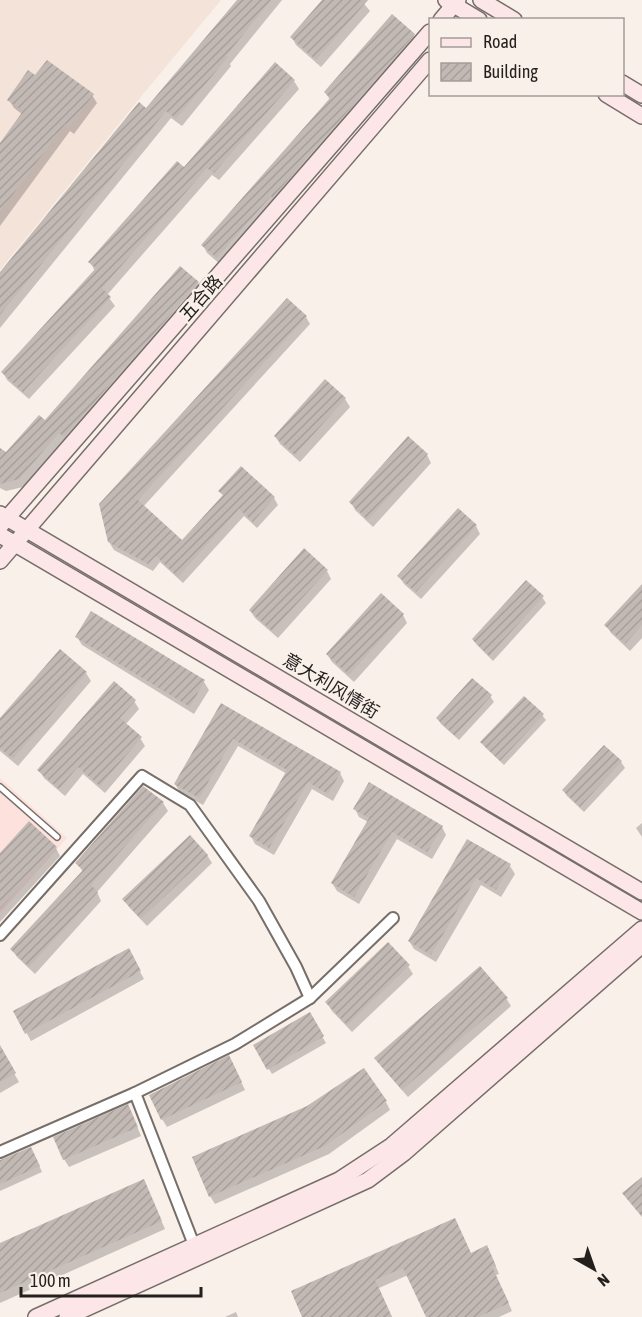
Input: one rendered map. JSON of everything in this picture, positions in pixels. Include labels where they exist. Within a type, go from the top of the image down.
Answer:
[{"type":"street","points":[[442,18],[453,2],[472,18],[482,0],[511,18]]},
{"type":"street","name":"五合路","points":[[2,519],[429,33]]},
{"type":"street","name":"五合路","points":[[0,561],[429,61]]},
{"type":"street","points":[[624,84],[642,95]]},
{"type":"street","points":[[609,96],[642,116]]},
{"type":"street","name":"意大利风情街","points":[[2,519],[27,530],[642,892]]},
{"type":"street","name":"意大利风情街","points":[[0,535],[642,912]]},
{"type":"street","points":[[0,935],[142,776],[189,805],[259,901],[296,967],[310,998]]},
{"type":"street","points":[[0,1152],[135,1093],[235,1044],[310,998],[393,918]]},
{"type":"street","points":[[36,1317],[339,1180],[391,1146],[642,929]]},
{"type":"street","points":[[66,1317],[368,1180],[404,1153],[642,945]]},
{"type":"street","points":[[135,1093],[194,1245]]},
{"type":"lane","points":[[0,787],[57,837]]},
{"type":"shaded area","points":[[0,0],[221,0],[0,270]]},
{"type":"shaded area","points":[[0,778],[67,838],[0,913]]},
{"type":"building","points":[[237,0],[271,0],[226,56],[228,57],[176,119],[166,111],[0,315],[0,272],[139,102],[146,108]]},
{"type":"building","points":[[322,0],[368,0],[316,60],[290,37]]},
{"type":"building","points":[[392,14],[415,34],[217,258],[201,245],[330,98],[324,92]]},
{"type":"building","points":[[47,60],[94,94],[69,127],[65,124],[0,212],[0,143],[23,111],[7,100],[28,70],[35,75]]},
{"type":"building","points":[[275,62],[295,80],[214,173],[207,168],[102,288],[111,297],[23,392],[1,372],[96,268],[88,262],[177,161],[184,167]]},
{"type":"building","points":[[180,266],[199,282],[64,437],[59,433],[19,479],[0,484],[0,448],[6,452],[39,415],[45,420]]},
{"type":"building","points":[[287,298],[307,316],[138,500],[182,540],[223,495],[218,491],[241,466],[275,497],[253,522],[239,509],[178,577],[156,556],[148,564],[108,542],[99,504]]},
{"type":"building","points":[[325,379],[346,398],[295,455],[274,436]]},
{"type":"building","points":[[408,436],[428,454],[368,520],[349,502]]},
{"type":"building","points":[[458,508],[477,525],[416,592],[397,576]]},
{"type":"building","points":[[304,548],[328,570],[272,631],[249,610]]},
{"type":"building","points":[[526,580],[544,596],[489,656],[472,639]]},
{"type":"building","points":[[642,584],[642,625],[625,644],[604,625]]},
{"type":"building","points":[[381,593],[404,614],[349,675],[326,654]]},
{"type":"building","points":[[91,611],[205,680],[190,707],[75,637]]},
{"type":"building","points":[[60,649],[87,672],[13,759],[0,748],[0,718]]},
{"type":"building","points":[[472,678],[492,695],[455,736],[436,718]]},
{"type":"building","points":[[114,681],[136,700],[120,718],[142,737],[100,786],[78,767],[59,789],[37,770]]},
{"type":"building","points":[[524,696],[544,714],[500,761],[480,742]]},
{"type":"building","points":[[221,703],[341,772],[328,794],[308,782],[269,848],[249,836],[287,770],[233,739],[199,798],[174,784]]},
{"type":"building","points":[[604,745],[622,761],[580,807],[562,790]]},
{"type":"building","points":[[369,782],[443,826],[427,852],[392,832],[354,897],[331,883],[369,818],[353,809]]},
{"type":"building","points":[[143,786],[164,802],[91,885],[98,892],[29,967],[10,949],[83,870],[75,863]]},
{"type":"building","points":[[29,821],[57,847],[0,909],[0,853]]},
{"type":"building","points":[[190,835],[208,855],[141,919],[122,899]]},
{"type":"building","points":[[467,839],[511,864],[496,890],[476,878],[431,955],[408,941]]},
{"type":"building","points":[[388,942],[410,965],[347,1025],[325,1002]]},
{"type":"building","points":[[129,948],[141,971],[25,1034],[13,1011]]},
{"type":"building","points":[[480,966],[508,998],[402,1090],[374,1058]]},
{"type":"building","points":[[310,1012],[324,1036],[267,1070],[253,1045]]},
{"type":"building","points":[[0,1045],[16,1073],[0,1082]]},
{"type":"building","points":[[229,1055],[242,1082],[161,1120],[149,1095]]},
{"type":"building","points":[[364,1068],[387,1101],[325,1146],[209,1197],[192,1157],[307,1106]]},
{"type":"building","points":[[128,1104],[138,1127],[63,1160],[53,1137]]},
{"type":"building","points":[[31,1147],[40,1166],[0,1184],[0,1160]]},
{"type":"building","points":[[642,1177],[642,1217],[622,1193]]},
{"type":"building","points":[[144,1179],[162,1221],[0,1293],[0,1243]]},
{"type":"building","points":[[455,1218],[471,1253],[487,1245],[496,1266],[492,1267],[509,1303],[478,1317],[426,1317],[403,1268],[375,1280],[392,1317],[302,1317],[291,1291]]}]
